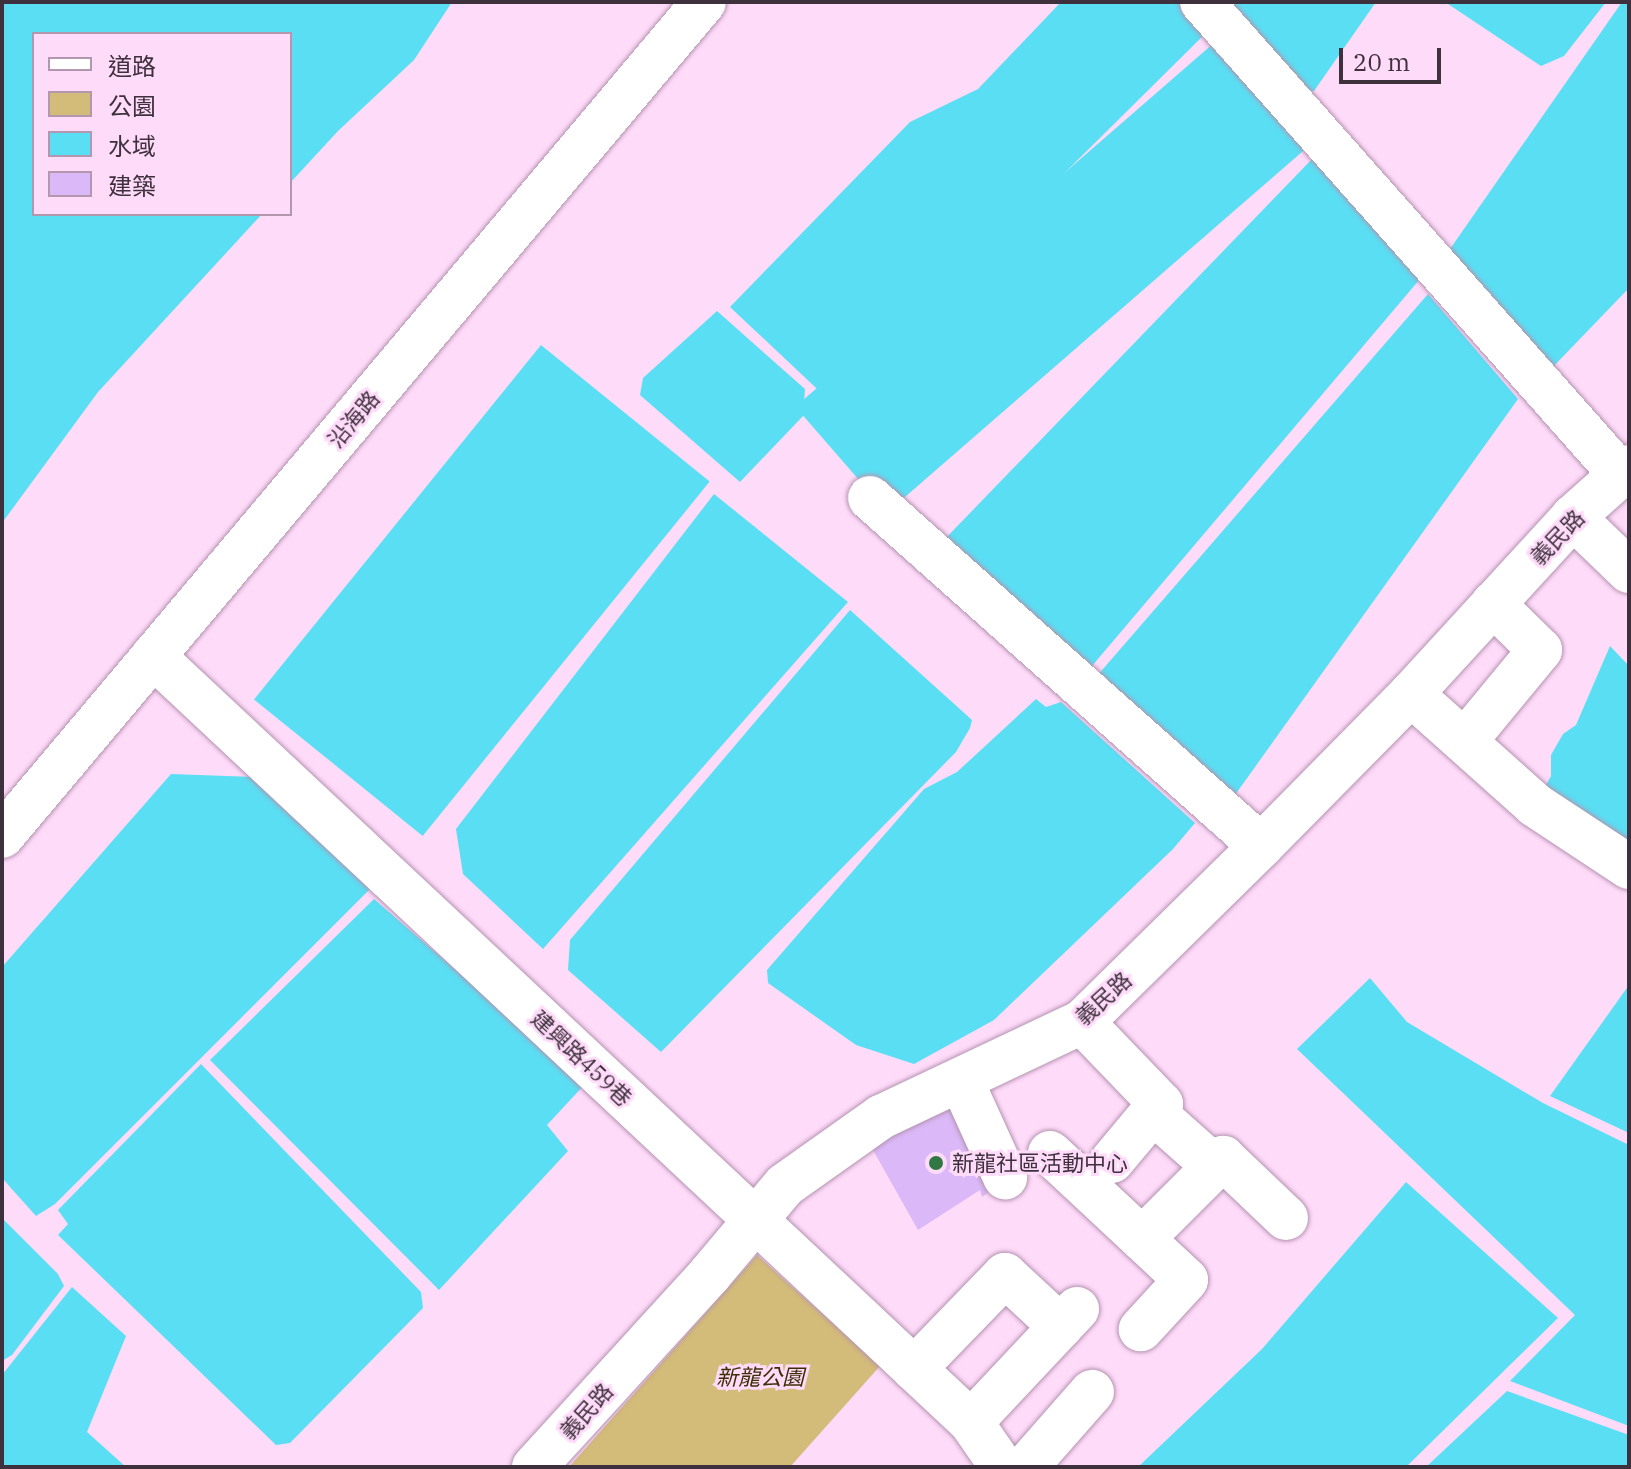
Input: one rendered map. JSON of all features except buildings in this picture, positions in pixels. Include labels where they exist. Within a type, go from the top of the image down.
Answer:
[{"type":"street","name":"沿海路","points":[[2,836],[704,2]]},
{"type":"street","points":[[1202,2],[1625,471]]},
{"type":"street","name":"義民路","points":[[534,1467],[785,1185],[881,1117],[1082,1022],[1411,694],[1573,517],[1625,471]]},
{"type":"street","points":[[870,498],[1261,846]]},
{"type":"street","points":[[1573,517],[1629,571]]},
{"type":"street","points":[[1465,741],[1540,650],[1493,604]]},
{"type":"street","name":"建興路459巷","points":[[153,656],[971,1422],[1002,1467]]},
{"type":"street","points":[[1411,694],[1535,805],[1629,867]]},
{"type":"street","points":[[1082,1022],[1161,1104],[1112,1161]]},
{"type":"street","points":[[961,1080],[1005,1177]]},
{"type":"street","points":[[1153,1112],[1215,1167]]},
{"type":"street","points":[[1050,1153],[1186,1280],[1141,1329]]},
{"type":"street","points":[[1142,1239],[1223,1158],[1286,1218]]},
{"type":"street","points":[[914,1369],[1005,1275],[1069,1318],[971,1422]]},
{"type":"street","points":[[1026,1467],[1092,1392]]},
{"type":"green space","name":"新龍公園","points":[[757,1255],[880,1366],[790,1467],[569,1467]]},
{"type":"water","points":[[2,2],[452,2],[414,60],[338,131],[292,181],[292,32],[32,32],[32,216],[260,216],[98,392],[2,523]]},
{"type":"water","points":[[1061,2],[1178,2],[1207,32],[832,403],[730,307],[910,122],[978,89]]},
{"type":"water","points":[[1215,2],[1376,2],[1314,91],[1298,96]]},
{"type":"water","points":[[1445,2],[1606,2],[1564,56],[1541,66]]},
{"type":"water","points":[[1622,2],[1629,2],[1629,288],[1549,371],[1450,249]]},
{"type":"water","points":[[1215,42],[1307,148],[887,512],[795,407]]},
{"type":"water","points":[[1314,157],[1420,279],[1092,666],[1068,660],[942,542]]},
{"type":"water","points":[[1428,294],[1518,399],[1230,802],[1090,684]]},
{"type":"water","points":[[717,311],[805,389],[803,416],[740,482],[640,395],[643,378]]},
{"type":"water","points":[[541,345],[710,482],[423,836],[254,699]]},
{"type":"water","points":[[714,494],[848,602],[543,949],[463,874],[456,829]]},
{"type":"water","points":[[850,610],[972,720],[970,728],[956,752],[661,1052],[568,970],[570,940]]},
{"type":"water","points":[[1610,646],[1629,666],[1629,851],[1541,794],[1551,776],[1551,755],[1563,734],[1576,725]]},
{"type":"water","points":[[1036,699],[1046,707],[1061,702],[1195,823],[1173,849],[994,1020],[914,1064],[856,1045],[768,983],[767,970],[924,789],[957,772]]},
{"type":"water","points":[[171,774],[255,777],[372,887],[55,1204],[36,1216],[2,1178],[2,967]]},
{"type":"water","points":[[374,899],[586,1083],[547,1125],[568,1151],[439,1290],[210,1060]]},
{"type":"water","points":[[1370,978],[1407,1022],[1543,1103],[1629,1145],[1629,1426],[1510,1381],[1575,1315],[1297,1049]]},
{"type":"water","points":[[1629,985],[1629,1133],[1550,1096]]},
{"type":"water","points":[[201,1064],[421,1292],[423,1308],[290,1443],[276,1445],[58,1235],[68,1224],[58,1210]]},
{"type":"water","points":[[1406,1182],[1558,1318],[1406,1467],[1138,1467],[1262,1349]]},
{"type":"water","points":[[2,1218],[58,1274],[64,1286],[12,1355],[2,1361]]},
{"type":"water","points":[[72,1287],[126,1336],[87,1432],[126,1467],[2,1467],[2,1375]]},
{"type":"water","points":[[1507,1391],[1629,1435],[1629,1467],[1426,1467]]},
{"type":"place","name":"新龍社區活動中心","points":[[936,1163]]}]
